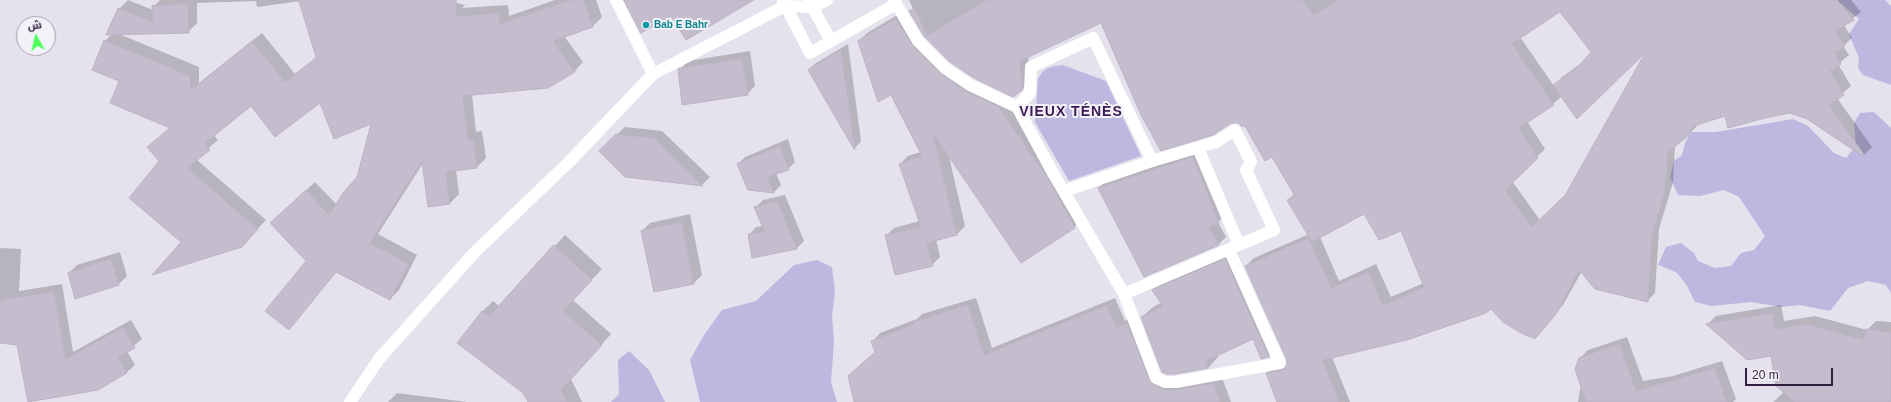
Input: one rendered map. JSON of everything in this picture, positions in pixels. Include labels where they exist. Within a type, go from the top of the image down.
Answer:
[{"type":"street","points":[[616,0],[653,74]]},
{"type":"street","points":[[350,402],[379,359],[474,253],[568,162],[653,74],[784,3],[810,3],[827,0]]},
{"type":"street","points":[[784,3],[810,52],[895,2],[918,41],[946,68],[970,84],[1017,107],[1064,192],[1124,294],[1156,378],[1165,382],[1176,382],[1280,363],[1234,247],[1198,148]]},
{"type":"street","points":[[810,3],[831,41]]},
{"type":"street","points":[[1017,107],[1030,93],[1031,67],[1093,38],[1152,161]]},
{"type":"street","points":[[1064,192],[1152,161],[1216,142],[1234,130],[1251,162],[1246,170],[1274,230],[1124,294]]},
{"type":"shaded area","points":[[1837,0],[1885,0],[1891,6],[1891,85],[1863,75],[1858,68],[1859,58],[1849,34],[1859,19]]},
{"type":"shaded area","points":[[1063,65],[1106,81],[1141,156],[1069,181],[1035,122],[1038,79],[1042,72],[1048,68]]},
{"type":"shaded area","points":[[1874,112],[1891,128],[1891,293],[1886,285],[1868,281],[1848,288],[1830,311],[1800,305],[1781,307],[1751,302],[1711,306],[1695,302],[1686,284],[1676,272],[1658,265],[1666,247],[1681,243],[1694,253],[1698,261],[1715,268],[1731,266],[1741,253],[1754,250],[1765,236],[1739,197],[1724,190],[1700,196],[1678,195],[1670,177],[1674,161],[1682,155],[1685,143],[1691,132],[1716,132],[1793,119],[1808,126],[1834,153],[1846,158],[1856,146],[1854,123],[1860,113]]},
{"type":"shaded area","points":[[817,260],[832,267],[835,292],[832,316],[834,342],[831,382],[837,402],[700,402],[690,360],[704,335],[722,310],[756,301],[794,265]]},
{"type":"shaded area","points":[[629,351],[649,370],[665,402],[611,402],[619,394],[618,360]]},
{"type":"building","points":[[299,0],[456,0],[457,16],[499,13],[500,24],[571,0],[584,0],[593,27],[553,41],[575,72],[548,88],[463,96],[468,140],[474,140],[477,168],[446,172],[450,204],[428,207],[422,161],[370,243],[409,264],[390,300],[336,272],[289,330],[265,311],[306,261],[270,223],[306,190],[329,215],[343,193],[357,177],[371,124],[334,139],[320,103],[275,137],[251,106],[205,143],[210,150],[187,168],[258,229],[242,247],[152,275],[181,242],[129,198],[159,161],[147,147],[170,128],[110,103],[119,81],[92,70],[104,40],[190,76],[191,90],[252,41],[285,82],[316,58]]},
{"type":"building","points":[[624,0],[754,0],[686,40],[671,16],[641,33]]},
{"type":"building","points":[[987,0],[1302,0],[1314,15],[1337,0],[1837,0],[1854,20],[1835,31],[1845,46],[1835,53],[1841,64],[1830,71],[1844,95],[1829,105],[1865,156],[1864,157],[1807,119],[1790,113],[1728,128],[1725,116],[1691,127],[1689,135],[1668,152],[1665,190],[1652,238],[1648,302],[1595,289],[1579,270],[1556,314],[1535,339],[1521,333],[1503,322],[1491,309],[1486,313],[1407,340],[1323,360],[1339,402],[1277,402],[1266,373],[1285,369],[1287,360],[1245,266],[1309,238],[1331,288],[1368,272],[1383,305],[1424,287],[1401,231],[1379,240],[1364,214],[1312,242],[1287,200],[1295,196],[1272,157],[1265,161],[1245,126],[1242,127],[1239,123],[1231,123],[1213,135],[1161,151],[1141,115],[1101,23],[1020,61],[1023,89],[1013,97],[974,78],[950,62],[924,36],[909,11],[915,8],[927,35]],"holes":[[[1560,12],[1591,52],[1577,68],[1553,85],[1577,119],[1645,53],[1563,199],[1563,197],[1532,227],[1505,190],[1538,158],[1519,128],[1554,105],[1512,44]]]},
{"type":"building","points":[[188,4],[189,33],[106,35],[118,8],[153,22],[152,6]]},
{"type":"building","points":[[896,19],[913,46],[940,73],[967,92],[999,107],[1049,180],[1075,228],[1021,263],[933,133],[957,235],[927,243],[933,266],[895,275],[885,235],[921,227],[899,164],[922,156],[891,95],[878,102],[858,41]]},
{"type":"building","points":[[841,50],[855,149],[808,70]]},
{"type":"building","points":[[742,59],[748,95],[682,105],[678,69]]},
{"type":"building","points":[[616,134],[654,138],[703,186],[625,177],[599,151]]},
{"type":"building","points":[[780,146],[789,170],[767,177],[774,193],[748,190],[737,164]]},
{"type":"building","points":[[1193,157],[1219,223],[1209,227],[1219,245],[1144,277],[1098,188]]},
{"type":"building","points":[[778,202],[797,249],[752,258],[748,234],[765,232],[754,207]]},
{"type":"building","points":[[682,222],[694,284],[654,292],[641,231]]},
{"type":"building","points":[[554,245],[592,280],[563,311],[602,345],[561,390],[567,402],[528,402],[523,393],[457,343],[482,311],[489,316]]},
{"type":"building","points":[[111,259],[119,285],[75,299],[68,273]]},
{"type":"building","points":[[1225,259],[1269,357],[1261,359],[1253,339],[1206,361],[1208,368],[1175,374],[1167,374],[1162,372],[1141,317],[1163,306],[1152,290]]},
{"type":"building","points":[[54,292],[66,359],[123,327],[135,348],[118,357],[127,373],[98,390],[28,402],[17,345],[0,343],[0,300]]},
{"type":"building","points":[[968,305],[984,355],[1107,305],[1117,328],[1127,323],[1151,383],[1162,389],[1176,390],[1214,383],[1220,402],[854,402],[848,376],[875,352],[871,341],[914,324],[913,322]]},
{"type":"building","points":[[1773,313],[1775,329],[1806,324],[1864,340],[1866,329],[1891,332],[1891,402],[1795,402],[1776,386],[1771,356],[1747,360],[1706,324]]},
{"type":"building","points":[[1620,344],[1636,391],[1715,368],[1727,402],[1586,402],[1575,369],[1579,358]]},
{"type":"place","name":"Bab E Bahr","points":[[646,25]]},
{"type":"district","name":"VIEUX TÉNÈS","points":[[1071,112]]}]
